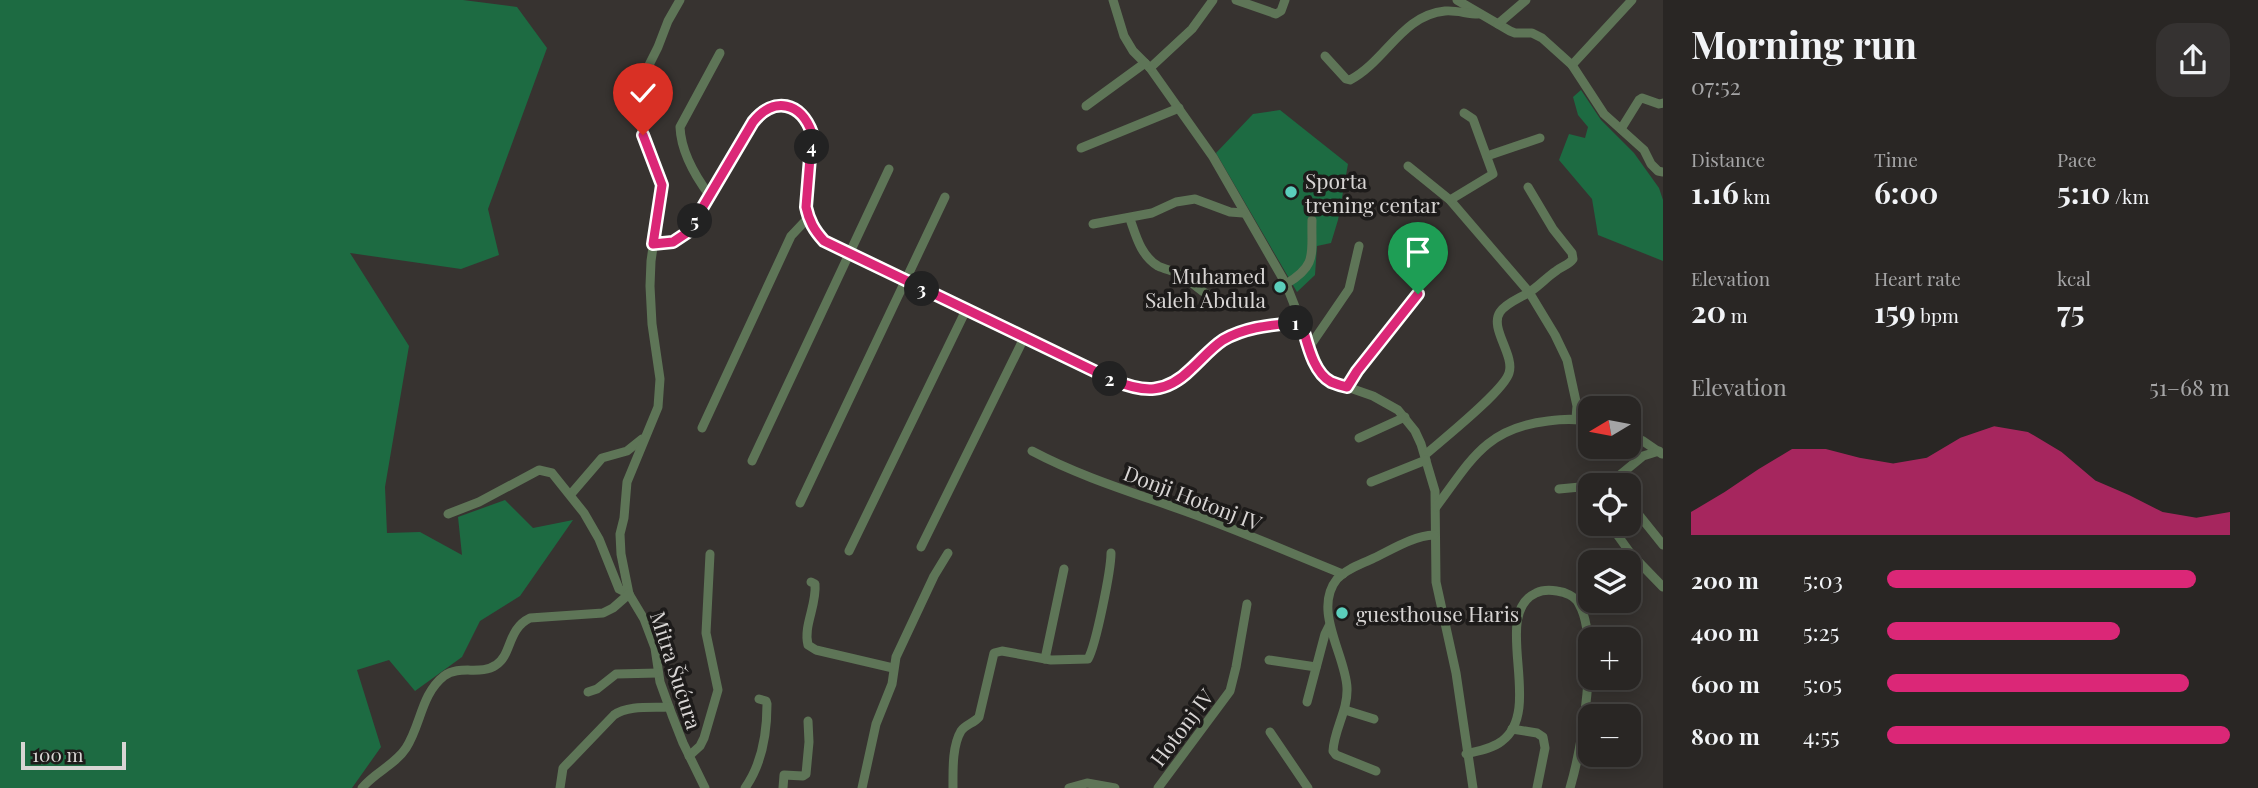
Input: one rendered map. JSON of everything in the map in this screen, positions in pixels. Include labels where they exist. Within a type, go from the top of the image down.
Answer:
[{"type":"street","points":[[362,788],[375,774],[395,761],[407,747],[425,702],[445,676],[459,669],[487,669],[496,665],[501,661],[522,621],[530,618],[603,613],[629,594],[620,534],[627,482],[658,407],[660,379],[651,307],[653,244],[662,185],[639,121],[640,108],[643,83],[649,65],[680,0]]},
{"type":"street","points":[[1113,0],[1124,36],[1133,51],[1180,108],[1213,157],[1286,284],[1322,375],[1330,382],[1373,396],[1398,410],[1415,431],[1435,491],[1436,582],[1456,673],[1473,788]]},
{"type":"street","points":[[1236,0],[1276,14],[1285,0]]},
{"type":"street","points":[[1457,0],[1515,33],[1537,34],[1572,65],[1604,114],[1644,150],[1658,171],[1663,172]]},
{"type":"street","points":[[1498,24],[1526,0]]},
{"type":"street","points":[[1572,65],[1632,0]]},
{"type":"street","points":[[1086,106],[1148,66],[1166,51],[1192,29],[1209,2]]},
{"type":"street","points":[[1325,56],[1350,80],[1415,20],[1423,16],[1457,10],[1483,15]]},
{"type":"street","points":[[710,196],[685,152],[680,139],[680,127],[720,53]]},
{"type":"street","points":[[1620,129],[1639,100],[1663,103]]},
{"type":"street","points":[[653,244],[673,242],[688,232],[753,122],[760,113],[779,105],[801,112],[812,133],[806,191],[808,218],[824,241],[1123,384],[1133,388],[1156,389],[1176,382],[1212,349],[1247,329],[1301,322]]},
{"type":"street","points":[[1081,148],[1180,108]]},
{"type":"street","points":[[1450,200],[1491,177],[1493,171],[1473,119],[1464,113]]},
{"type":"street","points":[[1487,156],[1540,138]]},
{"type":"street","points":[[1408,166],[1450,200],[1529,292],[1567,360],[1577,406],[1576,418],[1529,423],[1490,441],[1476,453],[1436,507]]},
{"type":"street","points":[[751,461],[888,169]]},
{"type":"street","points":[[1371,481],[1426,458],[1505,381],[1510,373],[1510,365],[1499,330],[1498,314],[1573,259],[1572,253],[1553,229],[1528,187]]},
{"type":"street","points":[[800,503],[945,197]]},
{"type":"street","points":[[1093,224],[1130,219],[1176,202],[1195,199],[1230,212],[1243,213]]},
{"type":"street","points":[[702,428],[791,236],[808,218]]},
{"type":"street","points":[[1130,219],[1147,257],[1157,265],[1183,275],[1206,296],[1221,302]]},
{"type":"street","points":[[1286,284],[1308,267],[1312,220]]},
{"type":"street","points":[[1310,346],[1349,289],[1359,246]]},
{"type":"street","points":[[1347,387],[1418,294]]},
{"type":"street","points":[[849,551],[966,310]]},
{"type":"street","points":[[921,547],[1024,338]]},
{"type":"street","points":[[1359,438],[1405,417]]},
{"type":"street","points":[[571,494],[602,458],[627,451],[644,438]]},
{"type":"street","points":[[1642,441],[1661,453]]},
{"type":"street","name":"Donji Hotonj IV","points":[[1032,452],[1086,477],[1107,482],[1215,522],[1343,574]]},
{"type":"street","points":[[1622,473],[1643,456],[1661,453]]},
{"type":"street","name":"Mitra Šućura","points":[[448,514],[479,502],[539,470],[552,474],[571,494],[599,539],[619,589],[629,594],[638,607],[656,648],[658,673],[669,708],[705,788]]},
{"type":"street","points":[[1559,489],[1578,487]]},
{"type":"street","points":[[1641,518],[1663,545]]},
{"type":"street","points":[[1376,771],[1336,755],[1333,751],[1345,710],[1347,690],[1345,675],[1329,626],[1332,588],[1343,574],[1401,545],[1434,535]]},
{"type":"street","points":[[1618,536],[1663,587]]},
{"type":"street","points":[[862,788],[876,724],[892,684],[896,657],[934,576],[948,553]]},
{"type":"street","points":[[953,788],[954,756],[960,733],[962,728],[979,717],[995,653],[1002,651],[1045,659],[1084,660],[1090,657],[1111,553]]},
{"type":"street","points":[[689,756],[704,738],[718,690],[706,633],[710,554]]},
{"type":"street","points":[[1045,659],[1064,569]]},
{"type":"street","points":[[811,582],[815,584],[815,597],[807,636],[808,645],[816,650],[893,668]]},
{"type":"street","points":[[1466,754],[1489,748],[1502,741],[1512,729],[1520,704],[1517,631],[1519,613],[1526,601],[1536,593],[1561,591],[1579,602],[1584,617],[1589,678],[1570,788]]},
{"type":"street","name":"Hotonj IV","points":[[1158,788],[1230,691],[1237,667],[1247,604]]},
{"type":"street","points":[[1307,702],[1329,626]]},
{"type":"street","points":[[1269,660],[1316,667]]},
{"type":"street","points":[[588,692],[597,689],[616,674],[658,673]]},
{"type":"street","points":[[745,788],[756,767],[763,744],[767,704],[759,699]]},
{"type":"street","points":[[560,788],[563,768],[614,715],[637,708],[669,708]]},
{"type":"street","points":[[1345,710],[1374,719]]},
{"type":"street","points":[[783,788],[784,775],[806,774],[808,721]]},
{"type":"street","points":[[1512,729],[1537,733],[1543,737],[1545,748],[1537,788]]},
{"type":"street","points":[[1270,732],[1308,788]]},
{"type":"street","points":[[1069,788],[1087,783],[1115,788]]},
{"type":"green space","points":[[0,0],[463,0],[517,7],[547,48],[488,209],[499,255],[461,269],[350,253],[409,346],[385,487],[387,533],[420,532],[462,555],[458,517],[505,500],[533,528],[573,520],[520,596],[480,621],[462,657],[415,691],[389,660],[357,670],[381,747],[352,788],[0,788]]},
{"type":"green space","points":[[1581,90],[1601,120],[1634,153],[1659,188],[1663,200],[1663,261],[1598,235],[1592,199],[1559,160],[1569,134],[1585,138],[1588,127],[1578,115],[1573,97]]},
{"type":"green space","name":"Sporta trening centar","points":[[1280,110],[1348,164],[1331,243],[1317,246],[1315,275],[1297,292],[1216,153],[1253,114]]},
{"type":"place","name":"Sporta trening centar","points":[[1291,192]]},
{"type":"place","name":"Muhamed Saleh Abdula","points":[[1280,287]]},
{"type":"place","name":"guesthouse Haris","points":[[1342,613]]},
{"type":"route","points":[[643,135],[662,185],[653,244],[673,242],[688,232],[760,113],[779,105],[801,112],[812,133],[806,207],[808,218],[824,241],[1133,388],[1156,389],[1176,382],[1222,341],[1247,329],[1301,322],[1322,375],[1330,382],[1347,387],[1418,294]]}]
